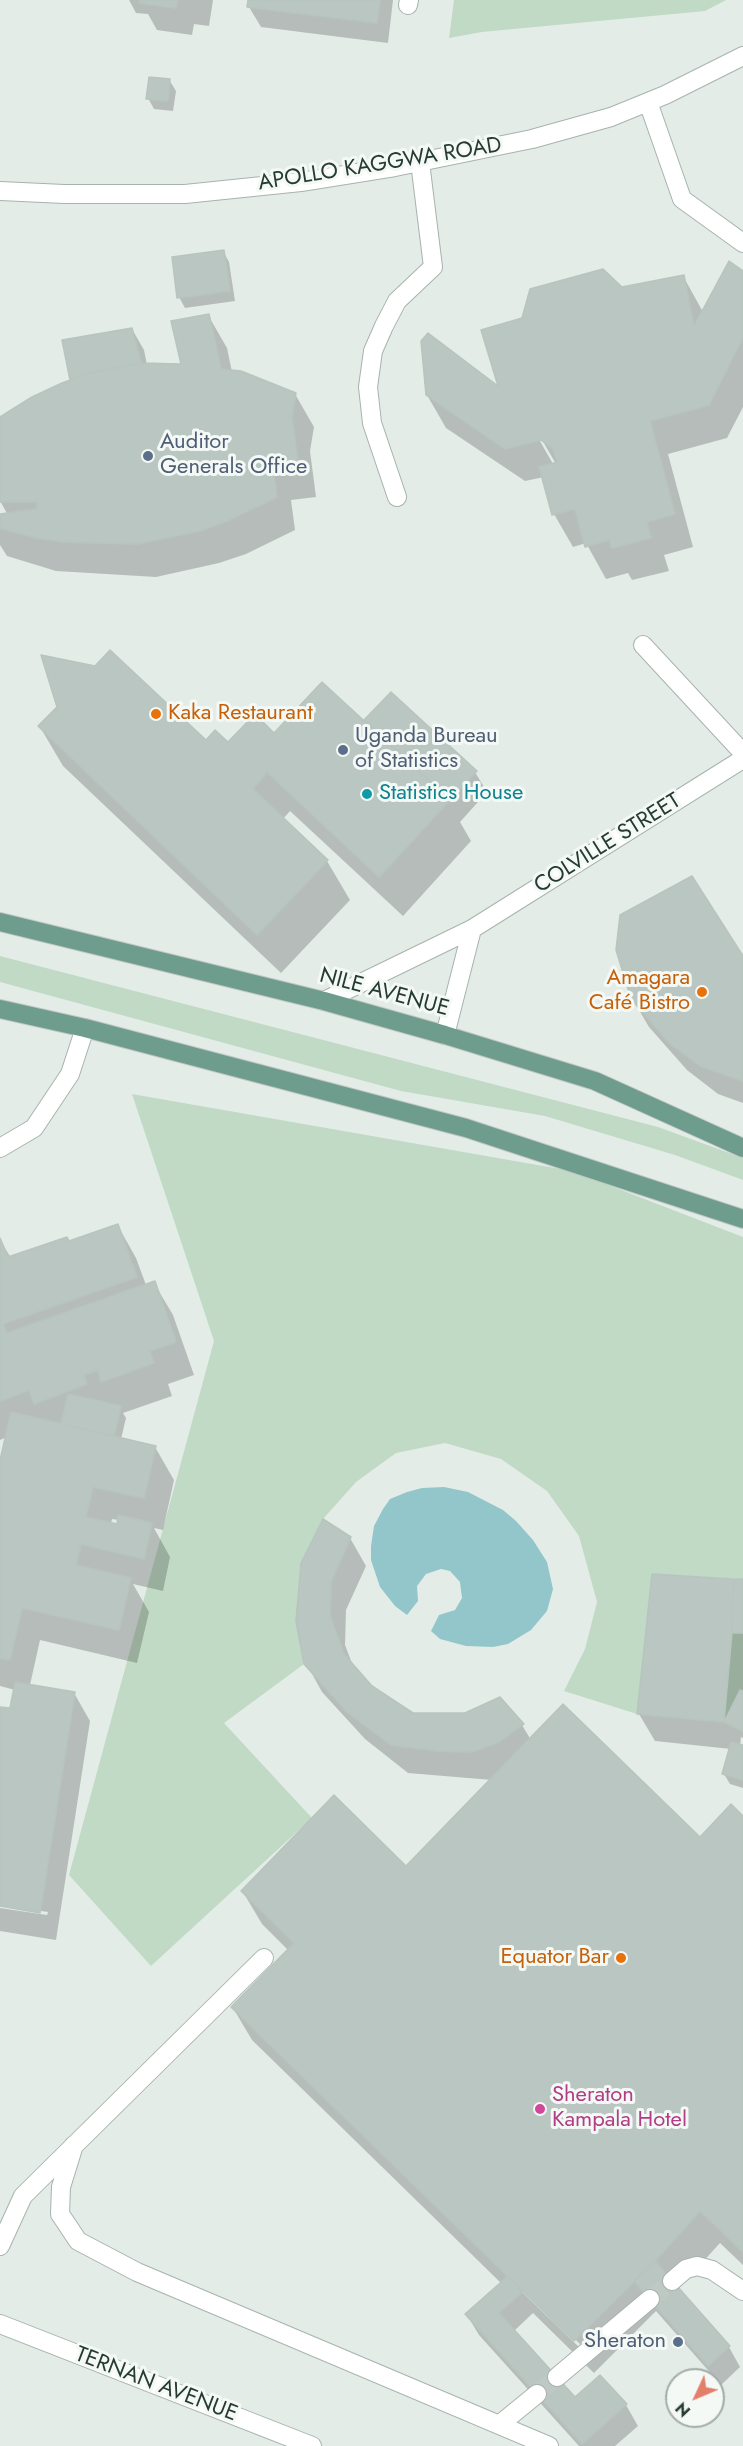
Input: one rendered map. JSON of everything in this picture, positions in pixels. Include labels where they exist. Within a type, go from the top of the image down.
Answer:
[{"type":"main road","name":"NILE AVENUE","points":[[0,922],[324,1001],[445,1035],[595,1081],[743,1148]]},
{"type":"main road","points":[[0,1009],[86,1028],[466,1128],[743,1219]]},
{"type":"street","name":"APOLLO KAGGWA ROAD","points":[[0,191],[64,194],[185,194],[301,182],[420,162],[532,140],[611,117],[648,102],[743,56]]},
{"type":"street","points":[[648,102],[682,199],[743,243]]},
{"type":"street","points":[[397,497],[372,423],[368,387],[373,351],[397,301],[433,267],[420,162]]},
{"type":"street","points":[[643,645],[743,753]]},
{"type":"street","name":"COLVILLE STREET","points":[[324,1001],[472,929],[743,759]]},
{"type":"street","points":[[445,1035],[472,929]]},
{"type":"street","points":[[0,1148],[34,1128],[70,1074],[86,1028]]},
{"type":"street","points":[[0,2246],[23,2196],[264,1958]]},
{"type":"street","points":[[75,2145],[61,2187],[60,2214],[78,2241],[137,2272],[549,2446]]},
{"type":"street","points":[[672,2281],[686,2269],[698,2266],[712,2270],[743,2291]]},
{"type":"street","points":[[557,2377],[650,2299]]},
{"type":"street","name":"TERNAN AVENUE","points":[[0,2324],[312,2446]]},
{"type":"street","points":[[499,2425],[537,2394]]},
{"type":"green space","points":[[454,0],[726,0],[705,11],[482,32],[449,38]]},
{"type":"green space","points":[[0,956],[658,1127],[743,1158],[743,1180],[675,1155],[545,1116],[401,1091],[0,982]]},
{"type":"green space","points":[[132,1094],[572,1171],[743,1237],[743,1579],[652,1574],[637,1714],[564,1691],[585,1649],[597,1602],[579,1536],[547,1491],[501,1459],[445,1443],[396,1453],[356,1482],[323,1519],[301,1562],[296,1621],[304,1664],[224,1723],[312,1818],[151,1966],[69,1875],[214,1341]]},
{"type":"green space","points":[[732,1633],[743,1633],[743,1731],[724,1722]]},
{"type":"water","points":[[444,1487],[468,1492],[503,1510],[533,1540],[547,1562],[553,1589],[547,1611],[531,1630],[508,1644],[493,1647],[466,1646],[440,1639],[431,1631],[439,1615],[455,1610],[462,1598],[460,1582],[450,1571],[441,1569],[426,1574],[417,1586],[418,1601],[407,1615],[395,1606],[380,1587],[371,1560],[371,1546],[374,1526],[383,1509],[390,1499],[407,1492],[422,1488]]},
{"type":"building","points":[[140,0],[178,0],[176,8],[139,3]]},
{"type":"building","points":[[248,0],[380,0],[377,23],[247,7]]},
{"type":"building","points":[[149,77],[170,79],[168,101],[146,99]]},
{"type":"building","points":[[224,250],[230,291],[177,298],[172,257]]},
{"type":"building","points":[[729,261],[743,271],[743,337],[709,405],[650,421],[675,514],[647,522],[651,538],[612,548],[609,540],[585,547],[575,509],[552,515],[539,467],[557,462],[553,449],[541,440],[505,449],[426,395],[421,341],[428,333],[498,386],[481,330],[522,318],[530,289],[603,269],[622,287],[684,275],[694,326]]},
{"type":"building","points":[[209,314],[221,369],[241,371],[296,393],[292,417],[298,464],[273,467],[277,497],[200,531],[137,544],[64,542],[37,538],[0,528],[0,514],[37,509],[37,502],[0,502],[0,417],[32,397],[90,373],[141,363],[181,364],[171,321]]},
{"type":"building","points":[[132,328],[141,363],[90,373],[70,380],[62,340]]},
{"type":"building","name":"Statistics House","points":[[110,650],[206,740],[215,730],[228,742],[255,714],[274,733],[322,682],[450,800],[379,877],[267,772],[253,789],[328,860],[257,935],[38,726],[57,707],[41,655],[95,666]]},
{"type":"building","points":[[391,692],[477,771],[450,800],[364,720]]},
{"type":"building","points":[[692,876],[743,956],[743,1081],[700,1066],[669,1043],[631,999],[616,950],[620,915]]},
{"type":"building","points":[[118,1224],[137,1277],[3,1324],[7,1333],[155,1281],[176,1342],[150,1351],[154,1363],[101,1382],[98,1370],[84,1375],[87,1384],[34,1404],[29,1390],[0,1401],[0,1238],[8,1257],[67,1237],[69,1241]]},
{"type":"building","points":[[68,1394],[121,1406],[114,1436],[61,1424]]},
{"type":"building","points":[[11,1412],[156,1446],[144,1498],[93,1487],[86,1517],[117,1524],[118,1515],[152,1523],[144,1559],[81,1544],[76,1565],[131,1578],[119,1630],[22,1608],[10,1660],[0,1658],[0,1460]]},
{"type":"building","points":[[323,1519],[351,1537],[331,1582],[330,1616],[344,1654],[372,1686],[413,1713],[465,1713],[500,1697],[524,1724],[499,1742],[472,1752],[438,1751],[391,1745],[347,1712],[304,1664],[296,1621],[301,1563]]},
{"type":"building","points":[[652,1574],[733,1579],[732,1633],[724,1722],[637,1714]]},
{"type":"building","points":[[733,1579],[743,1579],[743,1633],[732,1633]]},
{"type":"building","points":[[15,1682],[75,1692],[40,1913],[0,1906],[0,1707],[10,1708]]},
{"type":"building","points":[[740,1690],[743,1691],[743,1731],[724,1722]]},
{"type":"building","name":"Sheraton Kampala Hotel","points":[[563,1704],[700,1837],[731,1804],[743,1816],[743,2252],[700,2211],[655,2261],[574,2341],[231,2007],[294,1943],[241,1891],[334,1795],[406,1866]]},
{"type":"building","points":[[731,1742],[743,1745],[743,1780],[722,1774]]},
{"type":"building","points":[[655,2261],[730,2346],[708,2366],[634,2281]]},
{"type":"building","points":[[508,2276],[522,2292],[499,2313],[575,2397],[600,2375],[627,2404],[582,2444],[465,2314]]},
{"type":"tunnel","points":[[650,2299],[672,2281]]},
{"type":"tunnel","points":[[537,2394],[557,2377]]},
{"type":"place","name":"Auditor Generals Office","points":[[148,456]]},
{"type":"place","name":"Kaka Restaurant","points":[[156,714]]},
{"type":"place","name":"Uganda Bureau of Statistics","points":[[343,750]]},
{"type":"place","name":"Statistics House","points":[[367,794]]},
{"type":"place","name":"Amagara Café Bistro","points":[[702,992]]},
{"type":"place","name":"Equator Bar","points":[[621,1958]]},
{"type":"place","name":"Sheraton Kampala Hotel","points":[[540,2109]]},
{"type":"place","name":"Sheraton","points":[[678,2342]]}]
